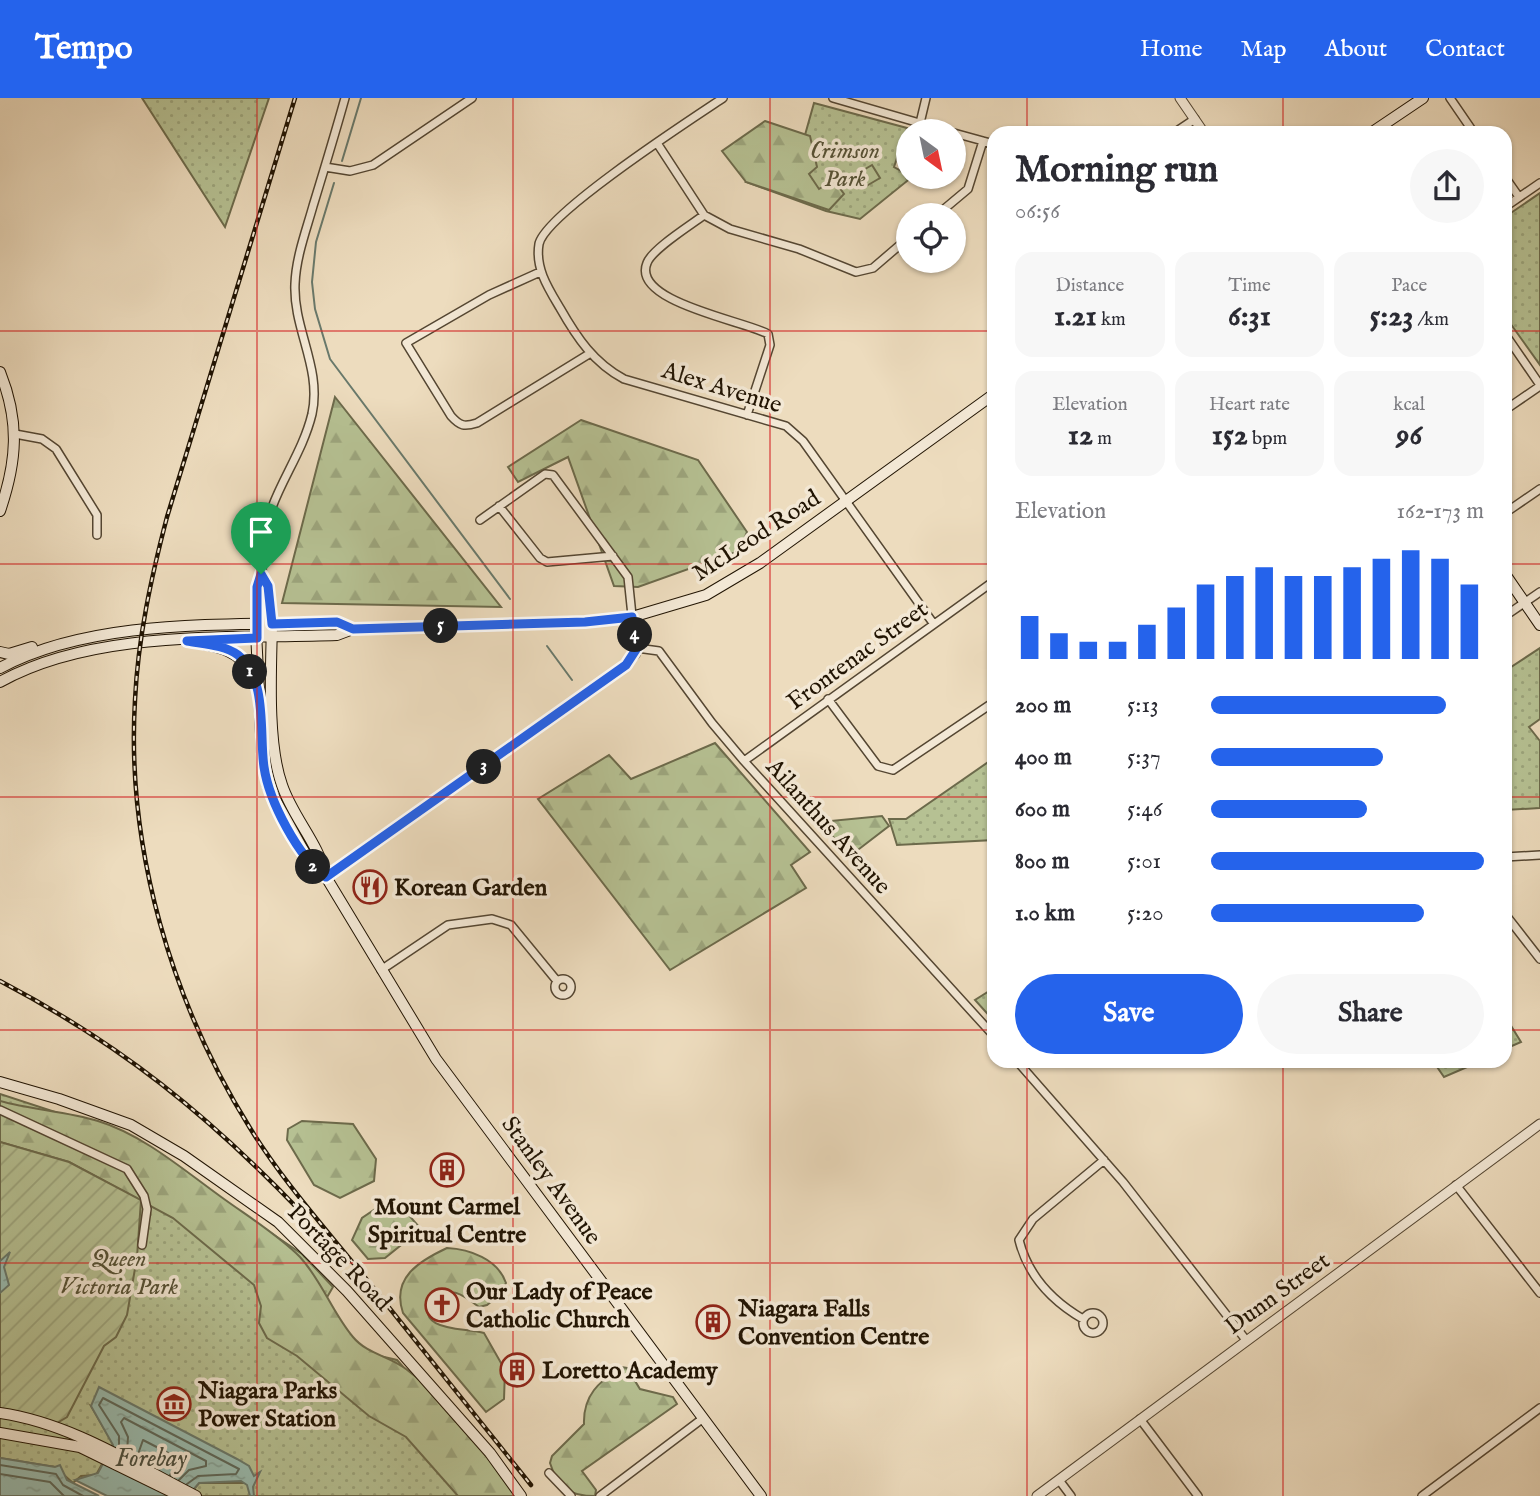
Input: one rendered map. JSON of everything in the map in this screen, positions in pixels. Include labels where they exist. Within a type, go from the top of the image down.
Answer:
[{"type":"main road","points":[[1381,126],[1423,98]]},
{"type":"main road","points":[[0,372],[7,391],[15,434],[15,457],[0,511]]},
{"type":"main road","name":"McLeod Road","points":[[353,629],[585,622],[632,617],[681,604],[730,582],[987,399]]},
{"type":"main road","points":[[1512,585],[1540,625]]},
{"type":"main road","points":[[0,652],[9,654],[58,638],[89,632],[337,622],[353,629]]},
{"type":"main road","name":"Stanley Avenue","points":[[264,624],[271,638],[278,772],[289,802],[322,858],[326,877],[436,1059],[761,1496]]},
{"type":"main road","name":"Stanley Avenue","points":[[264,624],[257,638],[258,694],[268,787],[313,867],[326,877]]},
{"type":"main road","points":[[0,682],[66,654],[120,645],[337,635],[353,629]]},
{"type":"main road","points":[[0,668],[76,638],[125,631]]},
{"type":"main road","points":[[187,641],[237,654],[250,671],[258,694]]},
{"type":"main road","name":"Portage Road","points":[[0,1082],[59,1099],[131,1125],[184,1156],[278,1222],[312,1252],[388,1337],[490,1453],[521,1496]]},
{"type":"main road","points":[[0,1413],[49,1424],[180,1496]]},
{"type":"main road","points":[[0,1433],[69,1444],[106,1455],[194,1495]]},
{"type":"street","points":[[264,624],[257,587],[261,574],[264,534],[280,483],[303,440],[312,413],[312,368],[295,304],[295,281],[300,250],[345,98]]},
{"type":"street","points":[[325,167],[350,171],[373,164],[472,98]]},
{"type":"street","points":[[589,354],[477,423],[466,426],[458,424],[451,416],[406,343],[489,295],[540,272],[539,246],[551,222],[576,201],[723,98]]},
{"type":"street","points":[[833,98],[906,119]]},
{"type":"street","points":[[921,119],[926,98]]},
{"type":"street","points":[[1180,98],[1200,126]]},
{"type":"street","points":[[1450,98],[1469,126]]},
{"type":"street","points":[[1184,126],[1195,119]]},
{"type":"street","points":[[966,136],[987,142]]},
{"type":"street","points":[[951,203],[968,189],[983,141]]},
{"type":"street","points":[[657,143],[704,215],[730,229],[799,249],[856,272],[873,268],[896,248]]},
{"type":"street","points":[[1512,202],[1540,183]]},
{"type":"street","points":[[1512,187],[1519,197]]},
{"type":"street","points":[[704,215],[654,252],[646,263],[645,273],[654,288],[676,303],[756,327],[768,334],[770,345],[747,415]]},
{"type":"street","name":"Alex Avenue","points":[[540,272],[589,354],[608,370],[624,379],[786,426],[803,441],[933,623]]},
{"type":"street","points":[[1512,344],[1540,385],[1512,405]]},
{"type":"street","points":[[15,434],[42,439],[56,449],[97,515],[97,535]]},
{"type":"street","points":[[326,877],[611,676],[632,659],[637,648],[628,577],[549,473],[480,520]]},
{"type":"street","points":[[1512,508],[1540,489]]},
{"type":"street","points":[[499,506],[540,558],[547,562],[613,556]]},
{"type":"street","points":[[261,574],[268,586],[264,624]]},
{"type":"street","name":"Frontenac Street","points":[[744,761],[987,586]]},
{"type":"street","points":[[1512,611],[1540,592]]},
{"type":"street","name":"Ailanthus Avenue","points":[[637,648],[659,651],[744,761],[987,1028]]},
{"type":"street","points":[[828,699],[878,766],[893,770],[987,707]]},
{"type":"street","points":[[1512,857],[1540,855]]},
{"type":"street","points":[[381,970],[448,925],[492,919],[511,925],[557,981]]},
{"type":"street","points":[[1512,923],[1540,959]]},
{"type":"street","points":[[1023,1068],[1104,1160],[1246,1340]]},
{"type":"street","points":[[0,1110],[127,1169],[145,1196],[147,1209],[142,1245]]},
{"type":"street","name":"Dunn Street","points":[[1037,1496],[1456,1185],[1539,1128]]},
{"type":"street","points":[[1083,1319],[1056,1303],[1047,1293],[1024,1258],[1019,1240],[1033,1219],[1104,1160]]},
{"type":"street","points":[[1456,1185],[1540,1293]]},
{"type":"street","points":[[1422,1496],[1540,1408]]},
{"type":"street","points":[[600,1496],[702,1419]]},
{"type":"street","points":[[1140,1419],[1198,1496]]},
{"type":"street","points":[[548,1472],[571,1496]]},
{"type":"street","points":[[1059,1480],[1071,1496]]},
{"type":"green space","points":[[142,98],[269,98],[225,227]]},
{"type":"green space","name":"Crimson Park","points":[[814,103],[896,125],[894,167],[897,189],[860,219],[826,211],[746,182],[805,135]]},
{"type":"green space","points":[[765,121],[810,136],[817,167],[809,174],[819,189],[834,180],[844,194],[829,210],[746,182],[722,151]]},
{"type":"green space","points":[[872,165],[880,178],[863,188],[855,175]]},
{"type":"green space","points":[[1540,193],[1540,365],[1512,326],[1512,212]]},
{"type":"green space","points":[[335,397],[501,607],[282,603]]},
{"type":"green space","points":[[581,420],[698,460],[747,532],[739,551],[638,587],[614,586],[568,457],[518,482],[508,467]]},
{"type":"green space","points":[[1540,648],[1540,719],[1529,727],[1540,741],[1540,808],[1512,810],[1512,666]]},
{"type":"green space","points":[[715,743],[810,852],[791,865],[806,888],[670,970],[538,799],[609,755],[631,779]]},
{"type":"green space","points":[[987,763],[987,840],[897,845],[889,819],[906,819]]},
{"type":"green space","points":[[882,816],[889,826],[850,856],[820,822]]},
{"type":"green space","points":[[987,992],[987,1013],[975,1000]]},
{"type":"green space","points":[[1512,1027],[1521,1042],[1512,1046]]},
{"type":"green space","points":[[1438,1068],[1465,1068],[1444,1077]]},
{"type":"green space","name":"Queen Victoria Park","points":[[0,1094],[113,1131],[190,1178],[302,1254],[333,1287],[326,1299],[351,1338],[371,1354],[397,1360],[484,1458],[511,1496],[188,1496],[199,1483],[246,1483],[249,1480],[91,1406],[113,1444],[96,1475],[81,1476],[73,1483],[55,1467],[0,1458]]},
{"type":"green space","points":[[0,1101],[98,1121],[132,1135],[273,1234],[308,1266],[359,1343],[406,1369],[453,1411],[481,1443],[516,1496],[458,1496],[406,1437],[369,1416],[297,1356],[267,1338],[259,1323],[261,1306],[254,1285],[173,1218],[69,1162],[0,1142]]},
{"type":"green space","points":[[302,1121],[353,1124],[376,1159],[374,1181],[340,1198],[314,1185],[287,1140],[288,1129]]},
{"type":"green space","points":[[0,1142],[69,1162],[141,1200],[137,1257],[127,1315],[116,1337],[104,1346],[67,1417],[57,1423],[0,1409]]},
{"type":"green space","points":[[393,1197],[421,1229],[385,1258],[368,1259],[352,1240],[362,1218]]},
{"type":"green space","points":[[447,1248],[482,1257],[496,1268],[506,1283],[499,1295],[487,1305],[479,1307],[461,1295],[450,1292],[429,1298],[427,1309],[429,1317],[435,1323],[484,1333],[505,1370],[504,1399],[486,1412],[403,1313],[400,1301],[404,1280],[410,1272]]},
{"type":"green space","points":[[621,1367],[627,1368],[640,1389],[673,1397],[677,1404],[582,1471],[596,1490],[595,1496],[572,1492],[561,1485],[553,1472],[550,1463],[552,1456],[584,1424],[586,1405],[594,1390]]},
{"type":"water","points":[[10,1252],[4,1267],[9,1285],[0,1293],[0,1261]]},
{"type":"water","name":"Forebay","points":[[99,1387],[237,1459],[249,1466],[254,1476],[260,1472],[253,1487],[254,1496],[250,1496],[247,1485],[241,1481],[199,1483],[188,1496],[107,1496],[75,1480],[98,1473],[113,1445],[91,1406]]},
{"type":"water","points":[[0,1458],[55,1467],[60,1465],[67,1480],[99,1496],[0,1496]]},
{"type":"waterway","points":[[342,161],[361,98]]},
{"type":"waterway","points":[[334,183],[316,242],[312,282],[315,309],[330,359],[510,599]]},
{"type":"waterway","points":[[547,646],[572,680]]},
{"type":"railway","points":[[295,98],[167,517],[146,608],[135,700],[134,756],[138,812],[147,868],[177,977],[222,1080],[250,1128],[304,1203],[531,1485]]},
{"type":"railway","points":[[0,981],[85,1030],[162,1084],[232,1144],[302,1213]]},
{"type":"place","name":"Korean Garden","points":[[370,887]]},
{"type":"place","name":"Mount Carmel Spiritual Centre","points":[[447,1170]]},
{"type":"place","name":"Our Lady of Peace Catholic Church","points":[[442,1305]]},
{"type":"place","name":"Niagara Falls Convention Centre","points":[[713,1322]]},
{"type":"place","name":"Loretto Academy","points":[[517,1370]]},
{"type":"place","name":"Niagara Parks Power Station","points":[[174,1404]]},
{"type":"route","points":[[261,574],[268,586],[272,624],[337,622],[353,629],[585,622],[632,617],[636,654],[626,665],[326,877],[313,867],[279,812],[268,787],[262,754],[258,694],[250,671],[237,654],[227,649],[187,641],[257,638],[257,587],[261,574]]}]
